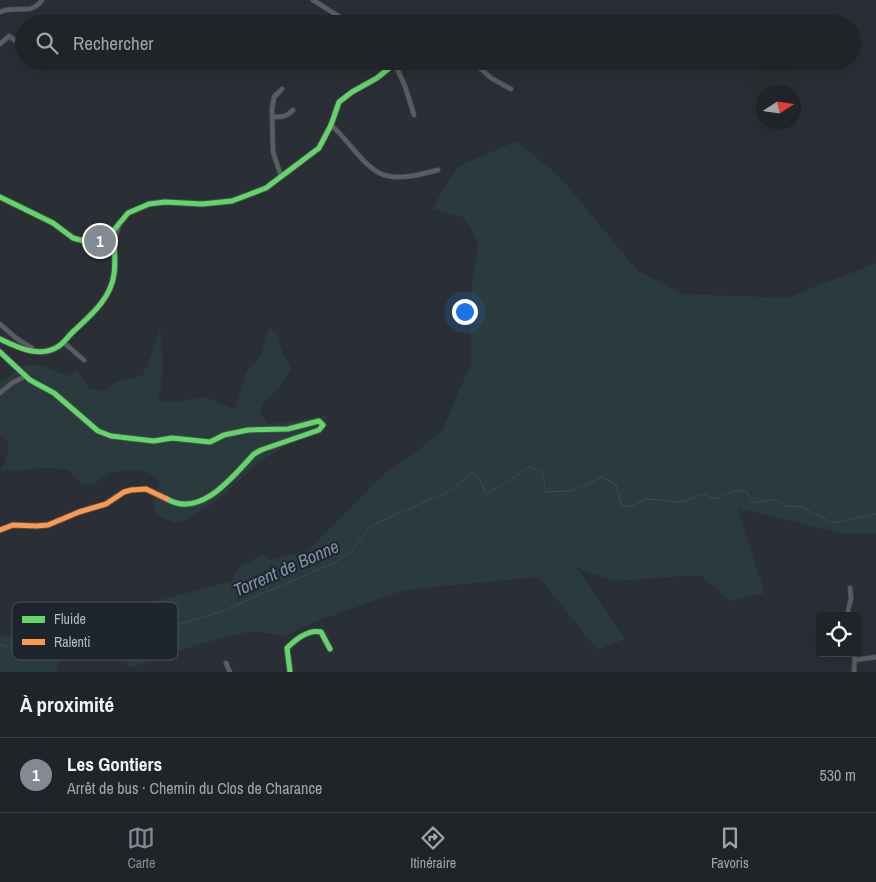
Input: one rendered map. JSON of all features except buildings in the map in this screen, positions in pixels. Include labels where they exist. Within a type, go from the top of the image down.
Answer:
[{"type":"street","points":[[0,12],[13,8],[31,9],[38,6],[42,0]]},
{"type":"street","points":[[313,0],[337,15]]},
{"type":"street","points":[[0,44],[10,36],[15,40]]},
{"type":"street","points":[[111,245],[104,241],[128,213],[149,204],[165,202],[202,204],[232,201],[259,192],[319,148],[339,102],[387,70]]},
{"type":"street","points":[[399,70],[414,115]]},
{"type":"street","points":[[482,70],[491,78],[511,89]]},
{"type":"street","points":[[281,176],[274,152],[272,117],[274,97],[282,89]]},
{"type":"street","points":[[272,117],[281,117],[293,110]]},
{"type":"street","points":[[330,125],[379,173],[388,176],[411,176],[438,170]]},
{"type":"street","points":[[0,197],[53,223],[73,238],[91,243],[111,245]]},
{"type":"street","points":[[111,245],[119,225]]},
{"type":"street","points":[[0,339],[21,349],[34,351],[54,350],[71,332],[96,311],[110,291],[114,274],[114,260],[111,245],[112,238],[91,243]]},
{"type":"street","points":[[0,324],[34,351]]},
{"type":"street","points":[[63,342],[84,360]]},
{"type":"street","points":[[0,352],[30,380],[54,393],[98,431],[111,436],[154,441],[172,438],[210,442],[224,435],[248,430],[288,429],[319,421],[322,422],[323,427],[254,454],[219,489],[198,503],[184,506],[149,490],[137,488],[118,494],[110,502],[84,509],[49,525],[41,526],[23,523],[0,530]]},
{"type":"street","points":[[0,393],[12,383],[26,376]]},
{"type":"street","points":[[848,612],[851,598],[850,588]]},
{"type":"street","points":[[290,672],[287,648],[297,638],[318,631],[321,632],[330,649]]},
{"type":"street","points":[[854,672],[855,660],[876,658]]},
{"type":"street","points":[[226,664],[230,672]]},
{"type":"shaded area","points":[[516,141],[560,177],[638,271],[683,294],[787,298],[876,263],[876,533],[844,534],[737,508],[765,593],[730,601],[701,575],[615,581],[577,568],[625,639],[597,650],[539,577],[404,590],[317,621],[284,636],[252,631],[178,651],[178,602],[153,602],[232,581],[238,568],[264,554],[270,560],[308,551],[379,478],[441,433],[471,363],[469,309],[478,243],[465,218],[432,209],[457,167]]},
{"type":"shaded area","points":[[160,327],[162,383],[157,401],[173,402],[205,397],[235,409],[245,374],[262,353],[268,330],[271,329],[278,333],[280,347],[291,370],[275,391],[264,401],[260,412],[268,424],[328,416],[318,427],[260,461],[221,497],[189,519],[174,523],[154,513],[154,502],[159,484],[153,475],[139,469],[107,473],[93,486],[81,483],[69,470],[50,468],[0,471],[6,460],[9,444],[3,436],[0,436],[0,382],[20,368],[38,365],[67,376],[76,370],[90,389],[105,391],[118,381],[143,375]]},
{"type":"shaded area","points":[[0,635],[12,636],[12,660],[59,660],[56,672],[0,672]]},
{"type":"shaded area","points":[[126,660],[152,660],[128,668]]},
{"type":"waterway","name":"Torrent de Bonne","points":[[178,625],[220,612],[336,562],[351,552],[371,526],[451,490],[472,473],[479,477],[486,494],[517,476],[528,467],[542,471],[546,492],[571,491],[602,477],[616,485],[622,507],[632,506],[647,499],[682,502],[703,494],[716,499],[732,491],[746,491],[753,503],[775,499],[786,506],[801,507],[833,523],[876,514]]},
{"type":"waterway","name":"Torrent de Bonne","points":[[0,645],[12,648]]},
{"type":"traffic: fast","points":[[108,237],[128,213],[149,204],[165,202],[202,204],[232,201],[266,188],[319,148],[331,125],[339,102],[387,70]]},
{"type":"traffic: fast","points":[[0,197],[53,223],[73,238],[110,248]]},
{"type":"traffic: fast","points":[[0,339],[36,352],[52,350],[61,344],[94,312],[109,291],[115,270],[114,239],[106,238],[105,246]]},
{"type":"traffic: fast","points":[[0,352],[30,380],[54,393],[98,431],[111,436],[154,441],[172,438],[210,442],[224,435],[248,430],[288,429],[319,421],[323,425],[319,430],[254,454],[226,483],[204,499],[180,504],[167,499]]},
{"type":"traffic: fast","points":[[290,672],[287,648],[302,636],[311,632],[321,632],[330,649]]},
{"type":"traffic: slow","points":[[0,530],[13,525],[48,525],[79,512],[106,504],[124,492],[131,490],[146,489],[167,499]]},
{"type":"place","name":"Les Gontiers","points":[[100,241]]}]
